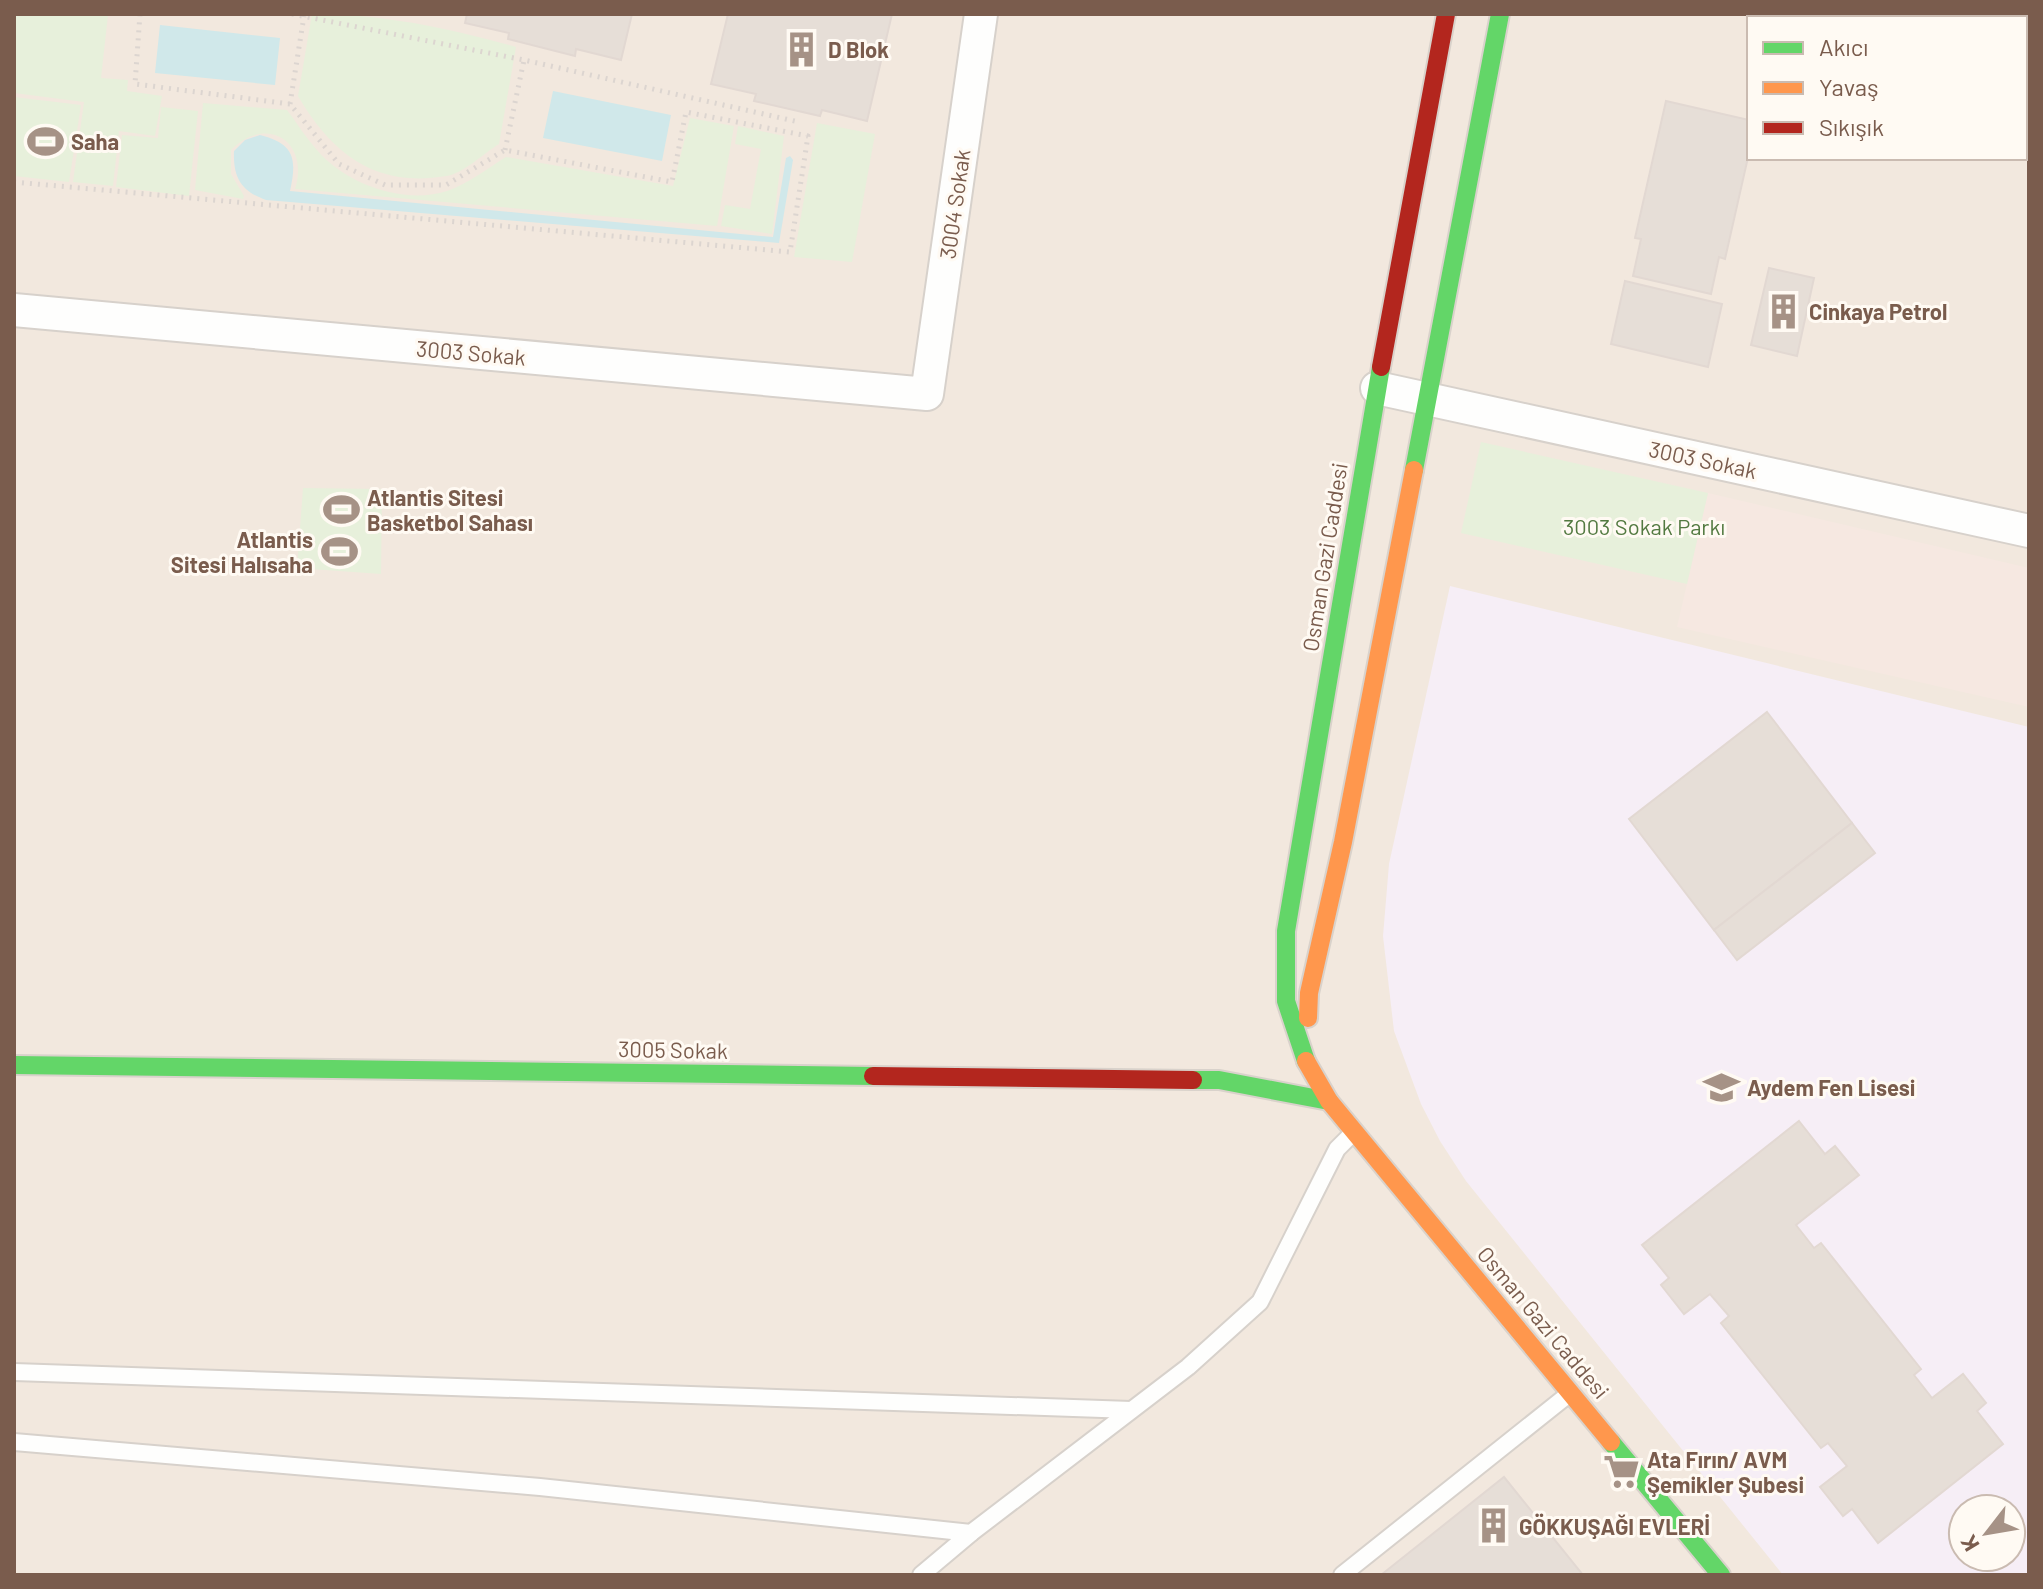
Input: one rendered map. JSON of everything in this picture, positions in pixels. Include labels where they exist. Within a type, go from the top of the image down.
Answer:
[{"type":"street","name":"3004 Sokak","points":[[927,394],[981,14]]},
{"type":"street","name":"Osman Gazi Caddesi","points":[[1446,14],[1377,388],[1284,957],[1287,1020],[1304,1061],[1329,1101],[1721,1575]]},
{"type":"street","name":"Osman Gazi Caddesi","points":[[1329,1101],[1307,1026],[1309,993],[1343,842],[1500,14]]},
{"type":"street","name":"3003 Sokak","points":[[14,310],[927,394]]},
{"type":"street","name":"3003 Sokak","points":[[1377,388],[2029,531]]},
{"type":"street","name":"3005 Sokak","points":[[14,1065],[1219,1080],[1329,1101]]},
{"type":"lane","points":[[921,1575],[971,1533],[1188,1367],[1260,1302],[1337,1149],[1354,1131]]},
{"type":"lane","points":[[14,1372],[1131,1410]]},
{"type":"lane","points":[[1342,1575],[1571,1393]]},
{"type":"lane","points":[[14,1442],[540,1487],[971,1533]]},
{"type":"path","points":[[14,182],[790,252],[808,136],[686,112],[672,182],[505,150],[446,185],[385,185],[339,164],[290,104],[135,84],[140,14]]},
{"type":"path","points":[[292,14],[524,60],[799,122]]},
{"type":"path","points":[[290,104],[304,16]]},
{"type":"path","points":[[505,150],[524,60]]},
{"type":"path","points":[[779,130],[782,118]]},
{"type":"shaded area","points":[[14,14],[2029,14],[2029,1575],[14,1575]]},
{"type":"shaded area","points":[[1708,493],[2029,568],[2029,707],[1677,627]]},
{"type":"shaded area","name":"Aydem Fen Lisesi","points":[[1450,586],[2029,727],[2029,1575],[1783,1575],[1466,1181],[1440,1141],[1421,1104],[1394,1031],[1383,936],[1389,864]]},
{"type":"green space","points":[[14,14],[108,15],[101,78],[128,80],[127,91],[162,96],[155,136],[119,131],[113,186],[73,182],[84,102],[14,93]]},
{"type":"green space","points":[[312,14],[364,16],[415,23],[516,47],[499,144],[466,167],[446,176],[398,177],[358,162],[325,135],[298,96]]},
{"type":"green space","name":"Saha","points":[[14,97],[81,105],[69,182],[14,176]]},
{"type":"green space","points":[[203,103],[287,110],[317,150],[343,173],[376,188],[412,195],[430,195],[455,188],[506,157],[673,186],[690,118],[734,126],[717,226],[295,189],[298,172],[296,158],[282,138],[271,134],[258,134],[245,139],[231,150],[231,174],[243,199],[195,190]]},
{"type":"green space","points":[[161,107],[198,111],[189,196],[116,187],[122,135],[158,138]]},
{"type":"green space","points":[[817,123],[875,134],[852,262],[794,257]]},
{"type":"green space","points":[[738,126],[784,136],[772,234],[721,226],[725,205],[750,209],[761,149],[735,144]]},
{"type":"green space","name":"3003 Sokak Parkı","points":[[1481,442],[1708,493],[1687,584],[1461,533]]},
{"type":"green space","points":[[303,488],[382,489],[381,574],[297,568]]},
{"type":"water","points":[[160,25],[280,38],[275,85],[155,73]]},
{"type":"water","points":[[553,91],[671,115],[662,161],[543,138]]},
{"type":"water","points":[[260,135],[280,143],[291,154],[293,170],[290,191],[773,237],[786,158],[790,156],[793,160],[779,243],[266,200],[250,192],[240,182],[234,160],[234,151],[245,140]]},
{"type":"building","points":[[467,14],[632,14],[621,60],[576,49],[575,56],[508,39],[509,33],[465,23]]},
{"type":"building","name":"D Blok","points":[[728,14],[892,14],[867,121],[822,110],[820,116],[754,101],[756,94],[711,84]]},
{"type":"building","points":[[1666,101],[1747,120],[1747,160],[1725,259],[1719,257],[1711,294],[1633,276],[1641,239],[1635,238]]},
{"type":"building","name":"Cinkaya Petrol","points":[[1769,268],[1814,278],[1797,356],[1751,345]]},
{"type":"building","points":[[1625,281],[1722,304],[1708,367],[1611,344]]},
{"type":"building","points":[[1767,712],[1852,823],[1714,930],[1629,819]]},
{"type":"building","points":[[1852,823],[1875,853],[1737,960],[1714,930]]},
{"type":"building","points":[[1799,1121],[1825,1154],[1835,1146],[1859,1175],[1796,1225],[1814,1248],[1821,1243],[1921,1369],[1914,1375],[1932,1398],[1963,1374],[1986,1403],[1977,1411],[2003,1444],[1878,1543],[1852,1509],[1843,1516],[1820,1487],[1847,1466],[1828,1443],[1821,1448],[1721,1323],[1729,1316],[1710,1294],[1684,1314],[1661,1285],[1669,1278],[1642,1245]]},
{"type":"building","name":"GÖKKUŞAĞI EVLERİ","points":[[1504,1477],[1583,1575],[1381,1575]]},
{"type":"traffic: fast","points":[[1414,470],[1500,14]]},
{"type":"traffic: fast","points":[[1306,1061],[1286,1001],[1286,931],[1381,367]]},
{"type":"traffic: fast","points":[[14,1065],[873,1076]]},
{"type":"traffic: fast","points":[[1193,1080],[1219,1080],[1329,1101]]},
{"type":"traffic: fast","points":[[1611,1442],[1721,1575]]},
{"type":"traffic: slow","points":[[1308,1018],[1309,993],[1343,842],[1414,470]]},
{"type":"traffic: slow","points":[[1306,1061],[1329,1101],[1611,1442]]},
{"type":"traffic: jam","points":[[1381,367],[1446,14]]},
{"type":"traffic: jam","points":[[873,1076],[1193,1080]]},
{"type":"place","name":"D Blok","points":[[802,49]]},
{"type":"place","name":"Saha","points":[[45,141]]},
{"type":"place","name":"Cinkaya Petrol","points":[[1783,311]]},
{"type":"place","name":"Atlantis Sitesi Basketbol Sahası","points":[[341,510]]},
{"type":"place","name":"Atlantis Sitesi Halısaha","points":[[339,552]]},
{"type":"place","name":"Aydem Fen Lisesi","points":[[1721,1087]]},
{"type":"place","name":"Ata Fırın/ AVM Şemikler Şubesi","points":[[1621,1472]]},
{"type":"place","name":"GÖKKUŞAĞI EVLERİ","points":[[1493,1526]]}]
